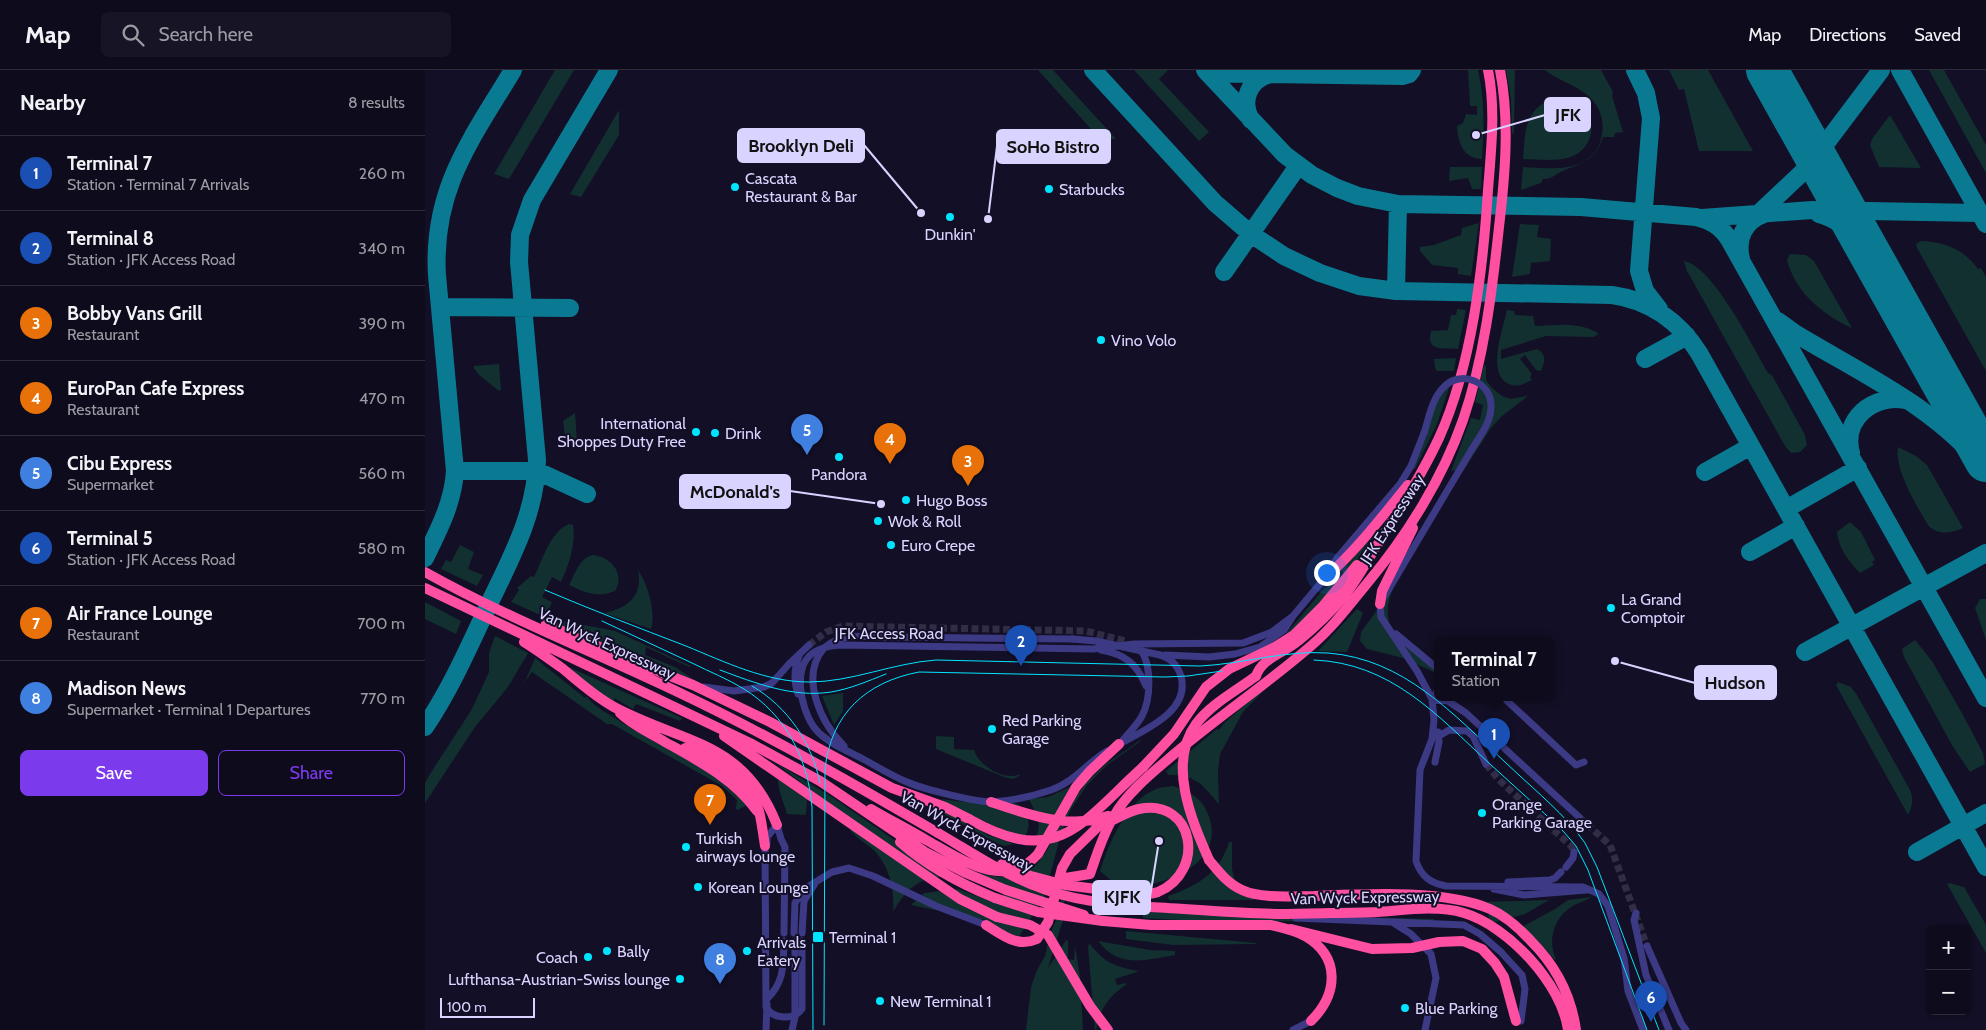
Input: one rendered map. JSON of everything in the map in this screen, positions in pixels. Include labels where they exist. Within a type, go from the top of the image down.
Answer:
[{"type":"highway","points":[[1481,70],[1492,131]]},
{"type":"highway","name":"JFK Expressway","points":[[1488,70],[1492,107],[1492,131],[1486,221],[1470,328],[1452,404],[1439,437],[1401,506],[1344,596],[1311,635],[1295,649],[1257,671],[1213,707],[1196,724],[1189,737],[1183,763],[1183,778],[1197,831],[1209,860],[1224,878],[1243,891],[1289,896],[1408,894],[1471,902],[1491,909],[1511,921],[1542,952],[1555,969],[1567,992],[1576,1030]]},
{"type":"highway","name":"JFK Expressway","points":[[1059,879],[1090,874],[1110,819],[1138,786],[1181,747],[1325,634],[1383,563],[1427,495],[1449,454],[1462,422],[1488,312],[1496,259],[1504,168],[1505,123],[1500,72]]},
{"type":"highway","points":[[1324,579],[1367,536],[1428,458]]},
{"type":"highway","points":[[1380,604],[1382,591],[1406,544],[1427,495]]},
{"type":"highway","points":[[515,616],[528,615],[693,685],[770,722],[892,788],[945,808],[995,833],[1011,838],[1037,840],[1055,837],[1073,830],[1088,820],[1169,740],[1207,687],[1218,677],[1229,669],[1285,641],[1304,627],[1347,578],[1401,506]]},
{"type":"highway","name":"Van Wyck Expressway","points":[[425,572],[744,724],[1023,880],[1052,892],[1092,902],[1281,914],[1435,909],[1456,911],[1479,919],[1500,933],[1530,960]]},
{"type":"highway","name":"Van Wyck Expressway","points":[[425,588],[697,716],[800,770],[935,858],[1006,890],[1103,921],[1151,925],[1271,925],[1372,949],[1412,948],[1439,942],[1463,941],[1482,950],[1495,963],[1504,977],[1518,1021]]},
{"type":"highway","points":[[503,626],[589,691],[613,706],[696,741],[735,764],[751,778],[761,791],[777,825]]},
{"type":"highway","points":[[613,706],[629,722],[665,741],[739,789],[763,819],[766,842]]},
{"type":"highway","points":[[697,716],[960,899],[997,917],[1030,925],[1048,935],[1081,991],[1108,1030]]},
{"type":"highway","points":[[665,741],[704,756],[726,768],[747,786],[757,801],[766,842]]},
{"type":"highway","points":[[800,770],[967,863],[989,870],[1007,871],[1025,865],[1038,854],[1077,787],[1119,744]]},
{"type":"highway","points":[[976,854],[1031,876],[1065,885],[1109,892],[1157,892],[1176,879],[1187,862],[1189,843],[1184,827],[1172,814],[1162,810],[1151,808],[1131,811],[1110,819],[1077,821],[1033,817],[991,802]]},
{"type":"highway","points":[[986,925],[1017,942],[1023,943],[1037,939],[1048,922],[1062,868],[1070,854],[1110,819]]},
{"type":"highway","points":[[886,826],[912,852],[932,866],[995,898],[1028,909],[1058,916],[1103,921]]},
{"type":"highway","points":[[1291,929],[1306,936],[1319,948],[1329,963],[1332,980],[1329,996],[1322,1010],[1311,1021]]},
{"type":"highway","points":[[1530,960],[1551,993],[1559,1012],[1562,1030]]},
{"type":"highway","points":[[1530,960],[1547,979],[1556,993],[1564,1010],[1568,1030]]},
{"type":"street","points":[[1160,655],[1209,657],[1235,654],[1260,646],[1284,630],[1293,616],[1324,579],[1338,557],[1400,484],[1411,466],[1435,402],[1443,388],[1452,381],[1459,379],[1473,380],[1483,386],[1488,392],[1491,407],[1488,421],[1380,604],[1381,617],[1417,671],[1432,699],[1434,720],[1432,738],[1420,770],[1417,861],[1419,870],[1430,882],[1438,884],[1486,887],[1583,887],[1599,894],[1603,898],[1618,936],[1624,958],[1627,987],[1643,1030]]},
{"type":"street","points":[[1093,649],[1243,643],[1272,632],[1293,616]]},
{"type":"street","points":[[1388,628],[1434,666]]},
{"type":"street","points":[[849,752],[824,719],[817,699],[812,670],[819,654],[838,639],[851,636],[1086,640],[1135,647],[1160,655],[1175,664],[1181,679],[1182,692],[1175,708],[1144,730],[1097,757],[1070,781],[1056,788],[1033,795],[991,802]]},
{"type":"street","points":[[1119,744],[1142,716],[1148,689],[1147,661],[1142,651],[1126,640]]},
{"type":"street","name":"JFK Access Road","points":[[991,802],[913,784],[849,752],[819,733],[804,708],[799,678],[802,666],[811,653],[829,646],[847,644],[1093,649]]},
{"type":"street","points":[[693,685],[734,691],[759,688],[772,683],[809,645]]},
{"type":"street","points":[[1093,649],[1116,654],[1131,663],[1139,670],[1148,689]]},
{"type":"street","points":[[800,654],[795,667],[794,679],[795,687],[804,708]]},
{"type":"street","points":[[1449,701],[1466,713],[1579,817]]},
{"type":"street","points":[[1507,701],[1576,764],[1584,762]]},
{"type":"street","points":[[1434,720],[1439,736],[1435,762]]},
{"type":"street","points":[[1439,736],[1449,730],[1467,730],[1473,736],[1486,764]]},
{"type":"street","points":[[777,825],[766,842],[766,1007],[769,1014],[793,1016],[798,1014],[802,1008],[795,903],[804,889],[820,878],[842,868],[856,869],[919,899],[986,925]]},
{"type":"street","points":[[767,999],[774,992],[783,976],[785,847],[777,825]]},
{"type":"street","points":[[766,842],[766,1030]]},
{"type":"street","points":[[1486,887],[1501,883],[1553,879],[1564,870],[1573,858],[1574,852]]},
{"type":"street","points":[[792,1030],[795,1017],[798,937],[804,901],[820,878]]},
{"type":"street","points":[[1155,907],[1182,913],[1464,925],[1480,934],[1501,952],[1522,975],[1525,989],[1518,1021]]},
{"type":"street","points":[[1636,913],[1634,920],[1646,975],[1669,1030]]},
{"type":"street","points":[[1392,922],[1411,934],[1431,954],[1436,978],[1425,1030]]},
{"type":"street","points":[[1647,946],[1686,1030]]},
{"type":"street","points":[[1293,1030],[1311,1021]]},
{"type":"street","points":[[1299,1030],[1311,1021]]},
{"type":"green space","points":[[555,70],[574,70],[509,179],[494,174]]},
{"type":"green space","points":[[1038,70],[1053,70],[1116,139],[1100,139]]},
{"type":"green space","points":[[1134,70],[1168,70],[1159,79],[1209,132],[1199,141]]},
{"type":"green space","points":[[1468,70],[1478,70],[1482,92],[1482,159],[1466,153],[1460,143],[1457,126],[1463,123],[1466,114],[1477,115],[1477,106],[1470,106]]},
{"type":"green space","points":[[1506,70],[1515,70],[1514,133],[1512,134],[1511,100]]},
{"type":"green space","points":[[1545,70],[1601,70],[1613,92],[1612,96],[1623,132],[1615,133],[1614,137],[1603,137],[1597,151],[1582,163],[1598,147],[1603,125],[1598,108],[1593,101],[1576,88]]},
{"type":"green space","points":[[1669,70],[1708,70],[1753,151],[1699,151],[1684,89],[1679,90]]},
{"type":"green space","points":[[1929,70],[1944,70],[1986,145],[1986,173]]},
{"type":"green space","points":[[1558,97],[1578,103],[1585,110],[1590,119],[1590,138],[1577,154],[1571,157],[1550,160],[1523,159],[1526,129],[1533,113],[1539,106]]},
{"type":"green space","points":[[619,110],[619,135],[581,197],[570,194]]},
{"type":"green space","points":[[1890,115],[1921,168],[1879,167],[1870,145],[1872,139]]},
{"type":"green space","points":[[1582,163],[1552,177],[1543,179],[1541,183],[1521,190],[1523,167],[1560,168]]},
{"type":"green space","points":[[1450,167],[1482,167],[1481,189],[1472,189],[1468,178],[1449,181]]},
{"type":"green space","points":[[1479,223],[1471,276],[1458,274],[1458,268],[1432,265],[1420,251],[1420,247],[1434,245],[1461,235],[1462,228]]},
{"type":"green space","points":[[1520,224],[1539,225],[1537,237],[1551,239],[1550,261],[1531,263],[1530,274],[1512,277]]},
{"type":"green space","points":[[1921,241],[1938,243],[1953,248],[1966,256],[1978,269],[1981,268],[1986,277],[1986,371],[1917,248],[1916,244]]},
{"type":"green space","points":[[1790,254],[1806,255],[1814,261],[1852,328],[1821,309],[1803,292],[1791,272],[1787,260]]},
{"type":"green space","points":[[1684,261],[1695,266],[1719,292],[1742,327],[1768,373],[1772,375],[1805,435],[1807,445],[1800,452],[1791,453],[1785,446],[1687,271]]},
{"type":"green space","points":[[1457,309],[1466,310],[1458,349],[1437,348],[1433,346],[1430,338],[1431,331],[1448,330],[1451,315],[1456,315]]},
{"type":"green space","points":[[1507,310],[1514,311],[1515,315],[1533,316],[1535,326],[1576,325],[1599,334],[1593,337],[1546,336],[1501,350],[1501,359],[1537,349],[1544,356],[1541,371],[1536,370],[1525,355],[1520,359],[1532,374],[1530,377],[1532,380],[1516,386],[1507,383],[1501,377],[1498,369],[1498,349]]},
{"type":"green space","points":[[1456,358],[1454,371],[1437,371],[1435,368],[1434,359]]},
{"type":"green space","points":[[499,364],[501,390],[499,391],[478,374],[474,366]]},
{"type":"green space","points":[[1484,365],[1486,366],[1486,380],[1502,396],[1511,399],[1528,396],[1501,417],[1491,428],[1455,484],[1475,451],[1469,448],[1456,470],[1451,471],[1471,418],[1480,420],[1483,405],[1475,402]]},
{"type":"green space","points":[[1453,376],[1437,424],[1415,469],[1413,468],[1427,435],[1421,433],[1431,400],[1440,386]]},
{"type":"green space","points":[[575,413],[577,441],[565,435],[563,421]]},
{"type":"green space","points":[[1898,447],[1916,456],[1927,465],[1963,528],[1940,532],[1928,525],[1913,498],[1899,466]]},
{"type":"green space","points":[[1850,522],[1861,532],[1875,560],[1872,562],[1874,565],[1860,573],[1845,554],[1838,538],[1837,532]]},
{"type":"green space","points":[[569,524],[573,525],[574,532],[571,554],[561,582],[552,577],[542,597],[552,602],[545,617],[511,602],[519,590],[517,588],[531,576],[534,577],[544,554],[557,533]]},
{"type":"green space","points":[[1381,528],[1346,576],[1270,655],[1232,662],[1260,652],[1285,635],[1322,591],[1344,574],[1341,571]]},
{"type":"green space","points":[[460,545],[474,552],[468,569],[483,575],[477,586],[441,569],[446,560],[451,562]]},
{"type":"green space","points":[[592,555],[605,559],[614,567],[619,578],[615,591],[592,594],[569,585],[581,563]]},
{"type":"green space","points":[[638,570],[645,583],[652,606],[651,629],[604,613],[627,604],[636,594],[639,579]]},
{"type":"green space","points":[[1394,587],[1389,602],[1388,615],[1390,626],[1404,645],[1434,665],[1434,672],[1403,658],[1367,649],[1360,641],[1361,632]]},
{"type":"green space","points":[[1980,599],[1986,599],[1986,640],[1975,608]]},
{"type":"green space","points":[[425,602],[461,621],[456,634],[425,619]]},
{"type":"green space","points":[[1357,609],[1363,613],[1347,652],[1318,651]]},
{"type":"green space","points":[[553,619],[615,631],[691,666],[689,667],[646,647],[645,655],[675,667],[693,679],[632,659],[551,623]]},
{"type":"green space","points":[[495,636],[528,653],[508,687],[475,727],[425,803],[425,783],[472,709],[489,672],[489,653]]},
{"type":"green space","points":[[1915,640],[1932,661],[1983,753],[1985,764],[1970,772],[1953,747],[1904,657],[1902,649]]},
{"type":"green space","points":[[535,658],[599,708],[719,780],[747,805],[738,810],[736,809],[737,800],[722,786],[612,724],[607,724],[532,672],[519,689],[526,679]]},
{"type":"green space","points":[[569,668],[682,718],[680,721],[636,704],[633,709],[614,698],[614,702]]},
{"type":"green space","points":[[1273,681],[1243,712],[1220,754],[1218,772],[1219,804],[1193,779],[1178,775],[1168,775],[1166,771],[1217,729],[1219,730],[1225,722]]},
{"type":"green space","points":[[1838,682],[1851,687],[1857,695],[1909,788],[1912,802],[1908,815],[1836,685]]},
{"type":"green space","points":[[843,693],[843,711],[834,725],[822,696]]},
{"type":"green space","points":[[936,736],[954,737],[954,749],[974,750],[981,761],[993,771],[1007,776],[1020,774],[1013,779],[1004,777],[936,749]]},
{"type":"green space","points":[[1141,741],[1107,765],[1087,785],[1071,809],[1062,831],[1044,897],[1018,938],[985,920],[911,905],[924,893],[958,889],[1000,905],[1007,887],[972,872],[1009,877],[1036,865],[1046,852],[1069,808],[1085,784],[1106,764]]},
{"type":"green space","points":[[774,762],[832,797],[948,877],[930,878],[915,885],[903,897],[893,912],[892,886],[886,869],[877,854],[850,830],[855,823]]},
{"type":"green space","points":[[778,779],[807,799],[806,815],[787,814]]},
{"type":"green space","points":[[1173,786],[1199,799],[1205,808],[1212,832],[1209,848],[1200,860],[1187,870],[1171,878],[1153,884],[1120,888],[1100,871],[1113,837],[1127,814],[1144,796],[1158,788]]},
{"type":"green space","points":[[1070,787],[1044,836],[1036,837],[1039,826],[1036,813],[1029,799],[1048,797]]},
{"type":"green space","points":[[940,799],[968,802],[1010,801],[1022,808],[1026,814],[1029,826],[1025,837],[1018,837]]},
{"type":"green space","points":[[933,804],[988,835],[1014,844],[1005,846],[996,843],[931,807]]},
{"type":"green space","points":[[1229,842],[1232,842],[1232,869],[1235,882],[1253,900],[1169,900],[1168,896],[1189,888],[1214,870],[1225,853]]},
{"type":"green space","points":[[1950,883],[1964,887],[1986,925],[1986,953],[1971,925],[1947,884]]},
{"type":"green space","points":[[1062,889],[1065,889],[1063,920],[1048,968],[1066,940],[1068,941],[1068,959],[1074,960],[1075,946],[1080,976],[1083,1030],[1026,1030],[1031,987],[1037,970],[1045,956],[1050,934],[1060,911]]},
{"type":"green space","points":[[1591,897],[1571,907],[1560,917],[1556,924],[1552,938],[1555,960],[1543,946],[1520,928],[1568,900]]},
{"type":"green space","points":[[1549,900],[1525,914],[1495,922],[1489,919],[1488,912],[1479,902]]},
{"type":"green space","points":[[1143,911],[1434,919],[1434,923],[1180,920],[1143,918]]},
{"type":"green space","points":[[1126,931],[1256,944],[1173,945],[1126,939]]},
{"type":"green space","points":[[1098,941],[1150,950],[1175,951],[1175,955],[1143,960],[1124,959],[1106,950]]},
{"type":"green space","points":[[1089,943],[1110,963],[1138,971],[1115,979],[1117,985],[1126,983],[1126,985],[1115,994],[1102,1010],[1096,1030],[1088,947]]},
{"type":"taxiway","points":[[425,558],[448,505],[455,471],[437,275],[437,244],[441,217],[457,166],[513,70]]},
{"type":"taxiway","points":[[425,727],[467,652],[514,552],[527,517],[536,480],[537,460],[519,262],[520,235],[532,200],[609,70]]},
{"type":"taxiway","points":[[1093,70],[1215,203],[1251,234],[1284,256],[1320,273],[1359,286],[1396,291],[1612,295],[1651,307],[1672,322],[1682,331],[1699,353],[1986,867]]},
{"type":"taxiway","points":[[1205,70],[1285,155],[1312,175],[1358,196],[1398,204],[1581,207],[1696,217],[1707,220],[1720,228],[1730,241],[1986,698]]},
{"type":"taxiway","points":[[1209,73],[1402,76],[1409,74],[1412,70]]},
{"type":"taxiway","points":[[1635,70],[1646,93],[1651,118],[1639,271],[1645,291],[1659,309]]},
{"type":"taxiway","points":[[1756,216],[1808,167],[1881,70]]},
{"type":"taxiway","points":[[1900,70],[1986,224]]},
{"type":"taxiway","points":[[1251,120],[1246,106],[1249,92],[1257,81],[1271,74]]},
{"type":"taxiway","points":[[1826,143],[1824,153],[1826,172],[1851,217]]},
{"type":"taxiway","points":[[1224,272],[1298,166]]},
{"type":"taxiway","points":[[1396,291],[1398,204]]},
{"type":"taxiway","points":[[1702,218],[1812,210],[1979,213]]},
{"type":"taxiway","points":[[1741,259],[1740,245],[1743,232],[1751,221],[1764,214]]},
{"type":"taxiway","points":[[1819,214],[1845,227],[1856,237],[1873,261],[1895,300]]},
{"type":"taxiway","points":[[440,307],[570,308]]},
{"type":"taxiway","points":[[1778,321],[1796,334],[1872,378],[1922,410],[1967,448],[1986,470]]},
{"type":"taxiway","points":[[1645,359],[1687,336]]},
{"type":"taxiway","points":[[1851,453],[1849,441],[1851,430],[1863,412],[1871,405],[1882,401],[1893,399],[1905,400]]},
{"type":"taxiway","points":[[1705,472],[1751,446]]},
{"type":"taxiway","points":[[1786,509],[1858,468]]},
{"type":"taxiway","points":[[455,471],[537,471],[587,494]]},
{"type":"taxiway","points":[[1750,552],[1796,526]]},
{"type":"taxiway","points":[[1805,652],[1986,553]]},
{"type":"taxiway","points":[[1917,852],[1986,813]]},
{"type":"runway","points":[[1767,70],[1986,461]]},
{"type":"tunnel","points":[[809,645],[826,632],[843,626],[1086,631],[1126,641]]},
{"type":"tunnel","points":[[1486,764],[1499,780],[1572,847],[1574,852]]},
{"type":"tunnel","points":[[1579,817],[1610,845],[1647,946]]},
{"type":"tram line","points":[[545,590],[746,670],[777,679],[793,681],[809,682],[841,679],[936,660],[1200,666],[1296,653],[1328,653],[1355,657],[1380,666],[1404,677],[1434,698]]},
{"type":"tram line","points":[[602,621],[744,689],[772,712],[783,725],[800,755],[810,789],[812,807],[813,1030]]},
{"type":"tram line","points":[[1314,660],[1341,663],[1367,671],[1390,681],[1411,695],[1431,710],[1563,831],[1576,846],[1588,870],[1647,1030]]},
{"type":"tram line","points":[[720,670],[774,688],[803,693],[831,692],[845,689],[886,674]]},
{"type":"tram line","points":[[824,1025],[825,769],[835,732],[843,717],[854,704],[883,684],[919,672],[1165,677],[1222,671]]},
{"type":"tram line","points":[[752,686],[777,704],[797,727],[811,754],[820,783]]},
{"type":"tram line","points":[[1437,701],[1551,804],[1585,843],[1597,867],[1659,1030]]},
{"type":"place","name":"JFK","points":[[1476,135]]},
{"type":"place","name":"Cascata Restaurant & Bar","points":[[735,187]]},
{"type":"place","name":"Starbucks","points":[[1049,189]]},
{"type":"place","name":"Brooklyn Deli","points":[[921,213]]},
{"type":"place","name":"Dunkin'","points":[[950,217]]},
{"type":"place","name":"SoHo Bistro","points":[[988,219]]},
{"type":"place","name":"Vino Volo","points":[[1101,340]]},
{"type":"place","name":"International Shoppes Duty Free","points":[[696,432]]},
{"type":"place","name":"Drink","points":[[715,433]]},
{"type":"place","name":"Cibu Express","points":[[807,455]]},
{"type":"place","name":"Pandora","points":[[839,457]]},
{"type":"place","name":"EuroPan Cafe Express","points":[[890,464]]},
{"type":"place","name":"Bobby Vans Grill","points":[[968,486]]},
{"type":"place","name":"Hugo Boss","points":[[906,500]]},
{"type":"place","name":"McDonald's","points":[[881,504]]},
{"type":"place","name":"Wok & Roll","points":[[878,521]]},
{"type":"place","name":"Euro Crepe","points":[[891,545]]},
{"type":"place","name":"La Grand Comptoir","points":[[1611,608]]},
{"type":"place","name":"Hudson","points":[[1615,661]]},
{"type":"place","name":"Terminal 8","points":[[1021,666]]},
{"type":"place","name":"Red Parking Garage","points":[[992,729]]},
{"type":"place","name":"Terminal 7","points":[[1494,759]]},
{"type":"place","name":"Orange Parking Garage","points":[[1482,813]]},
{"type":"place","name":"Air France Lounge","points":[[710,825]]},
{"type":"place","name":"KJFK","points":[[1159,841]]},
{"type":"place","name":"Turkish airways lounge","points":[[686,847]]},
{"type":"place","name":"Korean Lounge","points":[[698,887]]},
{"type":"place","name":"Terminal 1","points":[[818,937]]},
{"type":"place","name":"Bally","points":[[607,951]]},
{"type":"place","name":"Arrivals Eatery","points":[[747,951]]},
{"type":"place","name":"Coach","points":[[588,957]]},
{"type":"place","name":"Lufthansa-Austrian-Swiss lounge","points":[[680,979]]},
{"type":"place","name":"Madison News","points":[[720,984]]},
{"type":"place","name":"New Terminal 1","points":[[880,1001]]},
{"type":"place","name":"Blue Parking","points":[[1405,1008]]},
{"type":"place","name":"Terminal 5","points":[[1651,1022]]}]
